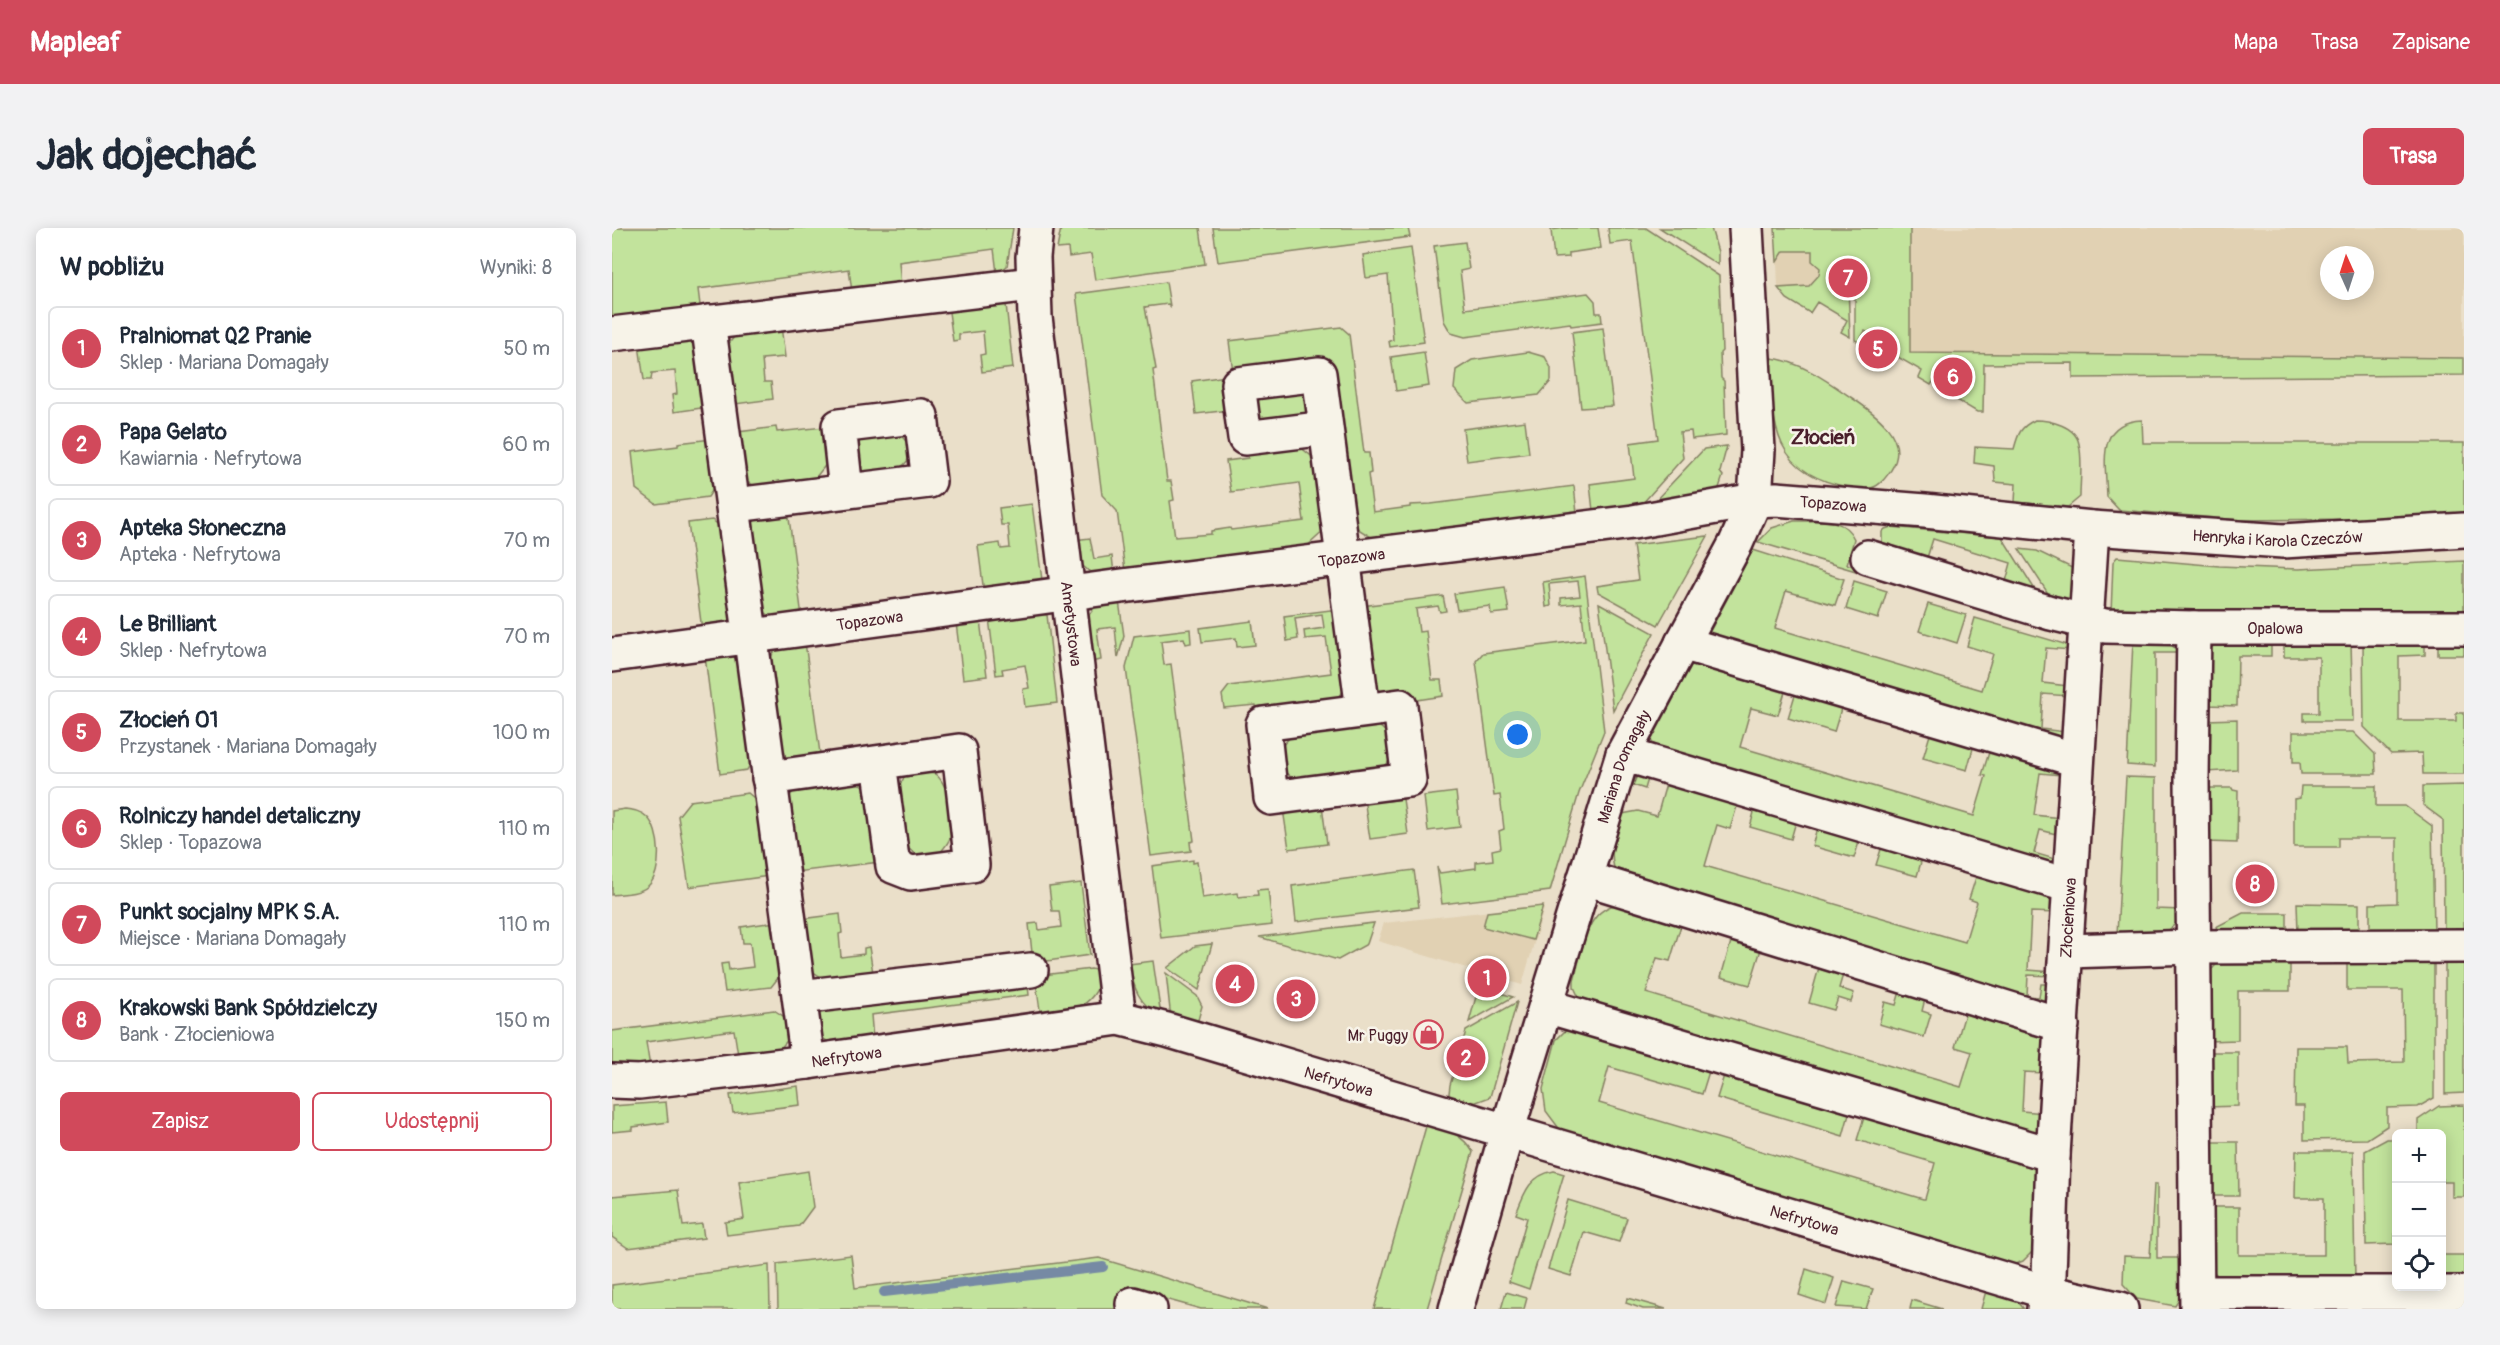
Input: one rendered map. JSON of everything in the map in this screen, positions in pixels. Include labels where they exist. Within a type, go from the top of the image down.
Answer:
[{"type":"street","name":"Ametystowa","points":[[1036,228],[1032,284],[1119,1018]]},
{"type":"street","name":"Mariana Domagały","points":[[1456,1309],[1507,1132],[1623,754],[1736,543],[1755,500],[1758,450],[1746,228]]},
{"type":"street","points":[[612,334],[1032,284]]},
{"type":"street","points":[[708,322],[735,505],[808,1062]]},
{"type":"street","points":[[1326,428],[1363,711]]},
{"type":"street","points":[[735,505],[846,491]]},
{"type":"street","name":"Topazowa","points":[[612,655],[1069,593],[1633,522],[1755,500],[1776,499],[1925,511],[2092,528]]},
{"type":"street","name":"Henryka i Karola Czeczów","points":[[2092,528],[2283,541],[2464,530]]},
{"type":"street","name":"Złocieniowa","points":[[2045,1301],[2092,528]]},
{"type":"street","name":"Opalowa","points":[[1868,557],[2105,626],[2464,628]]},
{"type":"street","points":[[2194,628],[2193,947],[2197,1301],[2464,1293]]},
{"type":"street","points":[[1682,643],[2077,760]]},
{"type":"street","points":[[1400,706],[1409,780],[1271,798],[1263,724],[1363,711],[1400,706]]},
{"type":"street","points":[[1623,754],[2070,886]]},
{"type":"street","points":[[769,778],[879,763]]},
{"type":"street","points":[[1585,878],[2062,1024]]},
{"type":"street","points":[[2067,951],[2193,947],[2464,946]]},
{"type":"street","points":[[800,997],[1031,970]]},
{"type":"street","points":[[1546,1006],[2053,1155]]},
{"type":"street","name":"Nefrytowa","points":[[612,1082],[639,1082],[808,1062],[1119,1018],[1187,1036],[1507,1132],[2045,1301],[2114,1308]]},
{"type":"shaded area","points":[[1910,228],[2464,228],[2464,358],[1910,353]]},
{"type":"shaded area","points":[[1784,251],[1813,251],[1820,268],[1819,275],[1809,286],[1778,288],[1777,262]]},
{"type":"shaded area","points":[[1545,905],[1522,985],[1378,941],[1384,923]]},
{"type":"green space","points":[[612,228],[1013,228],[1007,266],[997,273],[994,249],[899,262],[901,286],[852,292],[849,269],[698,289],[701,313],[612,323]]},
{"type":"green space","points":[[1061,228],[1200,228],[1205,264],[1095,280],[1091,254],[1069,257],[1068,248],[1057,249]]},
{"type":"green space","points":[[1213,228],[1408,228],[1410,237],[1218,262]]},
{"type":"green space","points":[[1598,228],[1601,248],[1569,253],[1569,257],[1554,258],[1551,230]]},
{"type":"green space","points":[[1608,228],[1646,228],[1719,276],[1721,378],[1724,381],[1726,435],[1692,439],[1691,431],[1680,432],[1683,458],[1641,505],[1593,511],[1590,484],[1634,478],[1630,443],[1658,439],[1632,241],[1610,244]]},
{"type":"green space","points":[[1660,228],[1711,228],[1718,252],[1718,265]]},
{"type":"green space","points":[[1775,228],[1910,228],[1910,353],[2464,358],[2464,375],[2073,378],[2073,363],[1984,364],[1983,412],[1977,412],[1957,400],[1972,374],[1947,360],[1931,385],[1919,378],[1922,371],[1896,356],[1899,350],[1865,331],[1859,342],[1855,340],[1855,291],[1863,291],[1863,284],[1848,285],[1850,337],[1841,332],[1847,320],[1817,302],[1810,313],[1787,299],[1778,288],[1809,286],[1819,275],[1820,268],[1812,261],[1812,251],[1784,251],[1777,262]]},
{"type":"green space","points":[[1465,242],[1469,269],[1460,271],[1465,309],[1588,293],[1595,301],[1596,313],[1601,313],[1602,322],[1571,326],[1570,323],[1465,337],[1451,333],[1444,321],[1434,246]]},
{"type":"green space","points":[[1411,248],[1424,342],[1390,347],[1389,341],[1393,340],[1388,275],[1366,278],[1363,255]]},
{"type":"green space","points":[[1166,282],[1170,306],[1168,304],[1145,307],[1156,369],[1153,370],[1167,481],[1171,481],[1174,500],[1170,501],[1175,537],[1211,534],[1211,531],[1230,528],[1231,530],[1304,521],[1299,483],[1231,492],[1226,461],[1248,458],[1247,450],[1300,447],[1315,459],[1328,527],[1304,549],[1125,571],[1117,511],[1102,495],[1076,294]]},
{"type":"green space","points":[[1006,304],[1013,368],[982,372],[980,355],[985,354],[983,331],[959,334],[959,340],[953,341],[948,305]]},
{"type":"green space","points":[[781,326],[785,357],[762,359],[764,382],[771,382],[773,399],[735,404],[727,346],[738,332]]},
{"type":"green space","points":[[1341,327],[1349,334],[1364,453],[1369,453],[1371,473],[1368,474],[1373,512],[1410,507],[1410,505],[1574,486],[1577,513],[1376,540],[1350,524],[1329,360],[1233,372],[1229,341]]},
{"type":"green space","points":[[1603,328],[1613,406],[1581,408],[1572,332]]},
{"type":"green space","points":[[687,339],[700,349],[708,407],[674,412],[672,395],[677,394],[675,371],[652,373],[651,380],[644,380],[639,345]]},
{"type":"green space","points":[[1424,352],[1429,386],[1396,391],[1391,357]]},
{"type":"green space","points":[[1528,352],[1545,357],[1551,368],[1551,381],[1539,395],[1468,403],[1454,389],[1456,370],[1472,360]]},
{"type":"green space","points":[[1771,358],[1792,363],[1822,378],[1868,409],[1886,427],[1897,447],[1896,458],[1891,470],[1880,483],[1866,489],[1828,482],[1809,474],[1787,453],[1775,424]]},
{"type":"green space","points":[[1226,376],[1230,410],[1196,414],[1192,381]]},
{"type":"green space","points":[[1302,391],[1307,395],[1311,407],[1306,418],[1262,422],[1256,418],[1256,398]]},
{"type":"green space","points":[[2035,420],[2062,425],[2077,438],[2081,457],[2080,497],[2068,507],[2015,502],[2016,484],[1995,482],[1994,466],[1974,463],[1975,447],[2014,449],[2020,432]]},
{"type":"green space","points":[[2142,420],[2143,443],[2464,443],[2464,513],[2355,519],[2241,520],[2119,510],[2107,497],[2106,447],[2117,428]]},
{"type":"green space","points":[[1525,421],[1529,453],[1467,461],[1463,429]]},
{"type":"green space","points":[[776,427],[777,432],[824,427],[828,462],[812,482],[759,490],[744,478],[738,432]]},
{"type":"green space","points":[[900,435],[908,445],[910,453],[907,461],[901,467],[881,474],[860,472],[850,451],[859,438]]},
{"type":"green space","points":[[712,439],[719,481],[708,497],[656,504],[636,489],[632,452]]},
{"type":"green space","points":[[1727,446],[1720,472],[1723,476],[1717,494],[1653,503],[1704,449]]},
{"type":"green space","points":[[1032,504],[1042,580],[1038,586],[984,593],[978,546],[1000,543],[1001,549],[1010,548],[1008,525],[1001,525],[999,508]]},
{"type":"green space","points":[[788,510],[802,617],[776,620],[760,609],[750,526],[762,512]]},
{"type":"green space","points":[[712,520],[724,529],[735,612],[725,627],[702,630],[688,523]]},
{"type":"green space","points":[[1794,521],[1828,521],[1844,526],[1854,539],[1847,564],[2064,630],[1994,612],[1758,542],[1772,528]]},
{"type":"green space","points":[[1891,527],[2002,537],[2039,596],[2005,585],[2011,563],[1933,539],[1926,561],[1882,545],[1882,532]]},
{"type":"green space","points":[[1708,536],[1658,625],[1598,592],[1597,586],[1638,580],[1633,545]]},
{"type":"green space","points":[[1090,538],[1094,559],[1112,556],[1114,574],[1095,576],[1078,562],[1074,540]]},
{"type":"green space","points":[[2019,549],[2037,551],[2072,568],[2075,577],[2074,595],[2064,603],[2051,598]]},
{"type":"green space","points":[[1753,550],[1844,579],[1835,605],[1786,591],[1775,628],[1982,690],[1993,654],[1967,646],[1975,618],[2071,646],[2071,650],[2046,648],[2043,683],[2068,686],[2069,696],[2043,694],[2041,729],[2066,732],[2061,740],[1708,635]]},
{"type":"green space","points":[[2117,557],[2219,566],[2298,569],[2464,561],[2464,614],[2111,614],[2113,562]]},
{"type":"green space","points":[[1585,576],[1604,731],[1579,793],[1550,891],[1442,904],[1437,867],[1440,873],[1476,868],[1476,862],[1493,860],[1492,850],[1501,848],[1499,831],[1504,829],[1500,795],[1494,796],[1476,661],[1483,653],[1585,640],[1581,603],[1561,605],[1561,598],[1580,596],[1578,581],[1549,584],[1551,606],[1546,607],[1543,582]]},
{"type":"green space","points":[[1854,581],[1887,591],[1878,619],[1846,609]]},
{"type":"green space","points":[[1505,587],[1509,612],[1491,614],[1490,606],[1457,610],[1454,594]]},
{"type":"green space","points":[[1443,596],[1446,611],[1440,612],[1438,606],[1416,609],[1419,632],[1426,631],[1432,680],[1441,680],[1443,696],[1411,701],[1410,693],[1396,694],[1379,690],[1375,687],[1361,606]]},
{"type":"green space","points":[[1119,601],[1124,636],[1118,658],[1115,627],[1097,629],[1101,660],[1090,662],[1085,620],[1098,603]]},
{"type":"green space","points":[[1599,603],[1654,633],[1613,710]]},
{"type":"green space","points":[[1928,604],[1966,615],[1957,643],[1919,631]]},
{"type":"green space","points":[[1338,609],[1345,688],[1337,701],[1257,713],[1256,705],[1224,708],[1222,695],[1229,686],[1331,673],[1326,637],[1305,639],[1304,631],[1324,628],[1322,614],[1295,618],[1298,639],[1287,641],[1284,616]]},
{"type":"green space","points":[[1033,613],[1047,615],[1057,703],[1025,707],[1023,689],[1029,688],[1025,665],[1002,669],[1003,674],[996,675],[989,618]]},
{"type":"green space","points":[[980,620],[987,676],[963,679],[956,623]]},
{"type":"green space","points":[[1252,621],[1255,645],[1237,647],[1236,638],[1202,642],[1200,628]]},
{"type":"green space","points":[[1190,629],[1191,643],[1186,644],[1184,638],[1161,641],[1164,665],[1171,664],[1194,841],[1190,842],[1191,851],[1151,856],[1126,668],[1134,636]]},
{"type":"green space","points":[[2133,641],[2167,641],[2180,653],[2155,653],[2155,767],[2127,765]]},
{"type":"green space","points":[[2425,641],[2425,655],[2399,656],[2399,721],[2456,721],[2456,713],[2464,713],[2464,774],[2423,774],[2422,753],[2391,754],[2364,727],[2363,642]]},
{"type":"green space","points":[[2438,641],[2464,641],[2464,655],[2438,655]]},
{"type":"green space","points":[[805,642],[821,761],[795,764],[780,754],[768,661],[778,646]]},
{"type":"green space","points":[[2217,642],[2271,642],[2271,656],[2238,656],[2237,706],[2207,705],[2207,653]]},
{"type":"green space","points":[[2284,642],[2351,642],[2353,721],[2304,721],[2304,713],[2319,713],[2319,657],[2284,657]]},
{"type":"green space","points":[[728,652],[742,664],[754,757],[747,770],[720,774],[705,656]]},
{"type":"green space","points":[[1693,662],[1787,685],[1778,715],[1751,708],[1740,747],[1974,816],[1986,776],[1982,775],[1991,746],[2058,771],[2062,775],[2040,773],[2034,815],[2061,818],[2060,835],[2040,830],[2034,853],[2058,860],[2053,864],[1667,758],[1651,741]]},
{"type":"green space","points":[[1797,688],[1843,702],[1834,732],[1788,718]]},
{"type":"green space","points":[[2237,719],[2237,770],[2207,772],[2207,720]]},
{"type":"green space","points":[[1379,726],[1387,733],[1391,758],[1385,767],[1293,779],[1284,771],[1281,747],[1293,734]]},
{"type":"green space","points":[[1932,728],[1975,741],[1967,770],[1923,758]]},
{"type":"green space","points":[[2293,732],[2353,732],[2375,754],[2376,774],[2301,774],[2300,762],[2293,762]]},
{"type":"green space","points":[[915,771],[935,774],[944,786],[950,803],[952,822],[950,838],[939,854],[921,855],[906,846],[897,790],[905,776]]},
{"type":"green space","points":[[1646,773],[1739,800],[1730,829],[1717,825],[1705,866],[1965,942],[1977,902],[1969,899],[1978,871],[2042,891],[2050,898],[2056,913],[2031,912],[2028,970],[2053,972],[2053,976],[2028,975],[2027,996],[2039,997],[2041,984],[2052,984],[2047,997],[2041,1003],[1617,874],[1612,852],[1622,814],[1638,811],[1657,816],[1666,784],[1648,779],[1645,789],[1633,785],[1637,776]]},
{"type":"green space","points":[[2126,777],[2156,778],[2156,909],[2182,910],[2181,918],[2166,933],[2117,934]]},
{"type":"green space","points":[[854,780],[870,790],[880,862],[795,872],[786,801],[797,787]]},
{"type":"green space","points":[[2464,785],[2464,932],[2444,932],[2443,820],[2423,805],[2423,786]]},
{"type":"green space","points":[[2301,786],[2376,786],[2376,806],[2405,806],[2432,826],[2434,932],[2370,932],[2370,904],[2397,903],[2397,838],[2339,838],[2339,847],[2294,847],[2294,799],[2300,798]]},
{"type":"green space","points":[[2207,788],[2232,788],[2238,791],[2237,843],[2207,842]]},
{"type":"green space","points":[[1456,792],[1460,827],[1428,831],[1424,796]]},
{"type":"green space","points":[[748,793],[760,803],[769,876],[689,887],[678,816],[690,801]]},
{"type":"green space","points":[[1387,795],[1388,801],[1403,799],[1408,834],[1370,839],[1364,798]]},
{"type":"green space","points":[[1322,805],[1327,844],[1289,849],[1283,809]]},
{"type":"green space","points":[[1756,805],[1797,818],[1791,839],[1750,827]]},
{"type":"green space","points":[[625,809],[642,813],[652,823],[657,841],[658,862],[653,880],[644,889],[612,895],[612,811]]},
{"type":"green space","points":[[1818,824],[1861,836],[1854,858],[1812,846]]},
{"type":"green space","points":[[1883,843],[1923,855],[1917,876],[1876,865]]},
{"type":"green space","points":[[1193,860],[1193,863],[1197,862],[1202,898],[1237,893],[1238,897],[1258,895],[1257,890],[1268,889],[1272,925],[1161,938],[1152,866]]},
{"type":"green space","points":[[1414,870],[1419,907],[1296,922],[1292,886]]},
{"type":"green space","points":[[1081,883],[1090,955],[1033,963],[1029,924],[1038,923],[1039,930],[1061,927],[1059,911],[1052,911],[1049,887]]},
{"type":"green space","points":[[2297,903],[2359,904],[2359,932],[2298,932]]},
{"type":"green space","points":[[1615,905],[1682,922],[1670,961],[1657,958],[1646,993],[1961,1087],[1972,1052],[1955,1047],[1967,1007],[2038,1033],[2046,1044],[2043,1073],[2024,1072],[2022,1111],[2045,1113],[2044,1134],[2029,1138],[1580,1000],[1574,987],[1574,980],[1586,935],[1597,916],[1605,909]]},
{"type":"green space","points":[[1543,906],[1533,940],[1483,927],[1487,912]]},
{"type":"green space","points":[[2243,913],[2287,913],[2287,932],[2222,932],[2216,927]]},
{"type":"green space","points":[[840,914],[841,957],[864,954],[864,948],[869,947],[873,973],[824,979],[809,969],[802,919]]},
{"type":"green space","points":[[775,922],[782,973],[771,987],[725,992],[721,964],[728,963],[729,970],[753,967],[750,943],[743,943],[741,927]]},
{"type":"green space","points":[[1374,923],[1367,944],[1338,960],[1259,937]]},
{"type":"green space","points":[[1732,938],[1762,946],[1750,985],[1721,977]]},
{"type":"green space","points":[[1212,944],[1199,990],[1167,968],[1195,946]]},
{"type":"green space","points":[[2222,959],[2290,959],[2290,991],[2238,991],[2238,1040],[2207,1041],[2207,974]]},
{"type":"green space","points":[[2347,959],[2434,959],[2434,1098],[2418,1107],[2387,1108],[2387,1126],[2367,1139],[2304,1140],[2304,1106],[2295,1106],[2296,1047],[2347,1047],[2348,1063],[2404,1062],[2403,990],[2347,990]]},
{"type":"green space","points":[[2445,959],[2464,959],[2464,1093],[2445,1094]]},
{"type":"green space","points":[[1153,961],[1161,1016],[1153,1012],[1142,1001],[1129,964]]},
{"type":"green space","points":[[1820,964],[1844,971],[1839,988],[1854,993],[1851,1002],[1838,998],[1834,1010],[1809,1003]]},
{"type":"green space","points":[[1091,969],[1103,972],[1094,994],[1088,1001],[1073,1009],[1041,1017],[1035,976]]},
{"type":"green space","points":[[1166,973],[1197,996],[1202,1006],[1196,1027],[1171,1019]]},
{"type":"green space","points":[[1027,977],[1029,995],[871,1015],[873,1039],[831,1044],[816,1033],[814,1018],[826,1004]]},
{"type":"green space","points":[[1479,986],[1513,997],[1469,1022]]},
{"type":"green space","points":[[1901,988],[1926,995],[1922,1011],[1931,1014],[1924,1037],[1879,1024],[1885,1002],[1896,1005]]},
{"type":"green space","points":[[1517,1002],[1490,1097],[1471,1104],[1448,1102],[1450,1085],[1466,1031]]},
{"type":"green space","points":[[774,1010],[789,1020],[791,1036],[779,1050],[738,1055],[734,1030],[646,1042],[650,1067],[612,1068],[612,1031]]},
{"type":"green space","points":[[1572,1029],[1711,1065],[1702,1094],[1609,1067],[1599,1103],[1923,1199],[1925,1199],[1935,1163],[1857,1140],[1866,1111],[2022,1158],[2041,1173],[2036,1248],[2023,1261],[2010,1266],[1561,1131],[1546,1111],[1543,1089],[1556,1040],[1564,1032]]},
{"type":"green space","points":[[2208,1052],[2238,1052],[2238,1106],[2208,1107]]},
{"type":"green space","points":[[1726,1069],[1851,1107],[1843,1136],[1717,1098]]},
{"type":"green space","points":[[798,1086],[800,1105],[733,1113],[730,1095]]},
{"type":"green space","points":[[666,1102],[668,1122],[612,1132],[612,1106]]},
{"type":"green space","points":[[2464,1105],[2464,1197],[2452,1197],[2452,1182],[2446,1182],[2446,1129],[2418,1129],[2418,1120],[2439,1106]]},
{"type":"green space","points":[[1427,1123],[1453,1133],[1473,1152],[1427,1309],[1374,1309]]},
{"type":"green space","points":[[2387,1139],[2392,1139],[2392,1244],[2366,1245],[2365,1151]]},
{"type":"green space","points":[[2208,1142],[2238,1142],[2239,1196],[2209,1196]]},
{"type":"green space","points":[[2296,1151],[2353,1151],[2355,1280],[2223,1281],[2209,1267],[2209,1207],[2239,1207],[2239,1255],[2324,1255],[2324,1198],[2295,1198]]},
{"type":"green space","points":[[808,1171],[813,1207],[799,1226],[727,1235],[725,1222],[744,1219],[739,1182]]},
{"type":"green space","points":[[1554,1171],[1564,1174],[1529,1289],[1509,1282],[1527,1218],[1516,1214],[1529,1186],[1539,1176]]},
{"type":"green space","points":[[2154,1184],[2157,1184],[2157,1258],[2182,1258],[2182,1295],[2175,1306],[2137,1299],[2123,1284],[2124,1256],[2150,1257]]},
{"type":"green space","points":[[678,1190],[683,1226],[702,1224],[704,1238],[628,1248],[612,1237],[612,1196]]},
{"type":"green space","points":[[1568,1200],[1627,1218],[1619,1242],[1584,1232],[1571,1276],[1548,1269]]},
{"type":"green space","points":[[851,1255],[855,1288],[1099,1258],[1268,1309],[1201,1309],[1136,1291],[1131,1309],[778,1309],[777,1264]]},
{"type":"green space","points":[[2446,1255],[2464,1255],[2464,1280],[2446,1280]]},
{"type":"green space","points":[[769,1265],[770,1309],[612,1309],[612,1285]]},
{"type":"green space","points":[[1806,1269],[1834,1278],[1826,1304],[1799,1295]]},
{"type":"green space","points":[[1844,1281],[1873,1289],[1866,1309],[1836,1307]]},
{"type":"green space","points":[[1987,1287],[2014,1297],[2024,1309],[1981,1309]]},
{"type":"green space","points":[[1506,1292],[1527,1298],[1524,1309],[1501,1309]]},
{"type":"green space","points":[[1627,1298],[1666,1309],[1643,1309],[1626,1303]]},
{"type":"green space","points":[[1912,1300],[1942,1309],[1910,1309]]},
{"type":"waterway","points":[[884,1292],[1103,1267]]},
{"type":"place","name":"Punkt socjalny MPK S.A.","points":[[1848,278]]},
{"type":"place","name":"Złocień 01","points":[[1878,349]]},
{"type":"place","name":"Rolniczy handel detaliczny","points":[[1953,377]]},
{"type":"place","name":"Krakowski Bank Spółdzielczy","points":[[2255,884]]},
{"type":"place","name":"Pralniomat Q2 Pranie","points":[[1487,978]]},
{"type":"place","name":"Le Brilliant","points":[[1235,984]]},
{"type":"place","name":"Apteka Słoneczna","points":[[1296,999]]},
{"type":"place","name":"Mr Puggy","points":[[1429,1035]]},
{"type":"place","name":"Papa Gelato","points":[[1466,1058]]},
{"type":"district","name":"Złocień","points":[[1823,437]]}]
